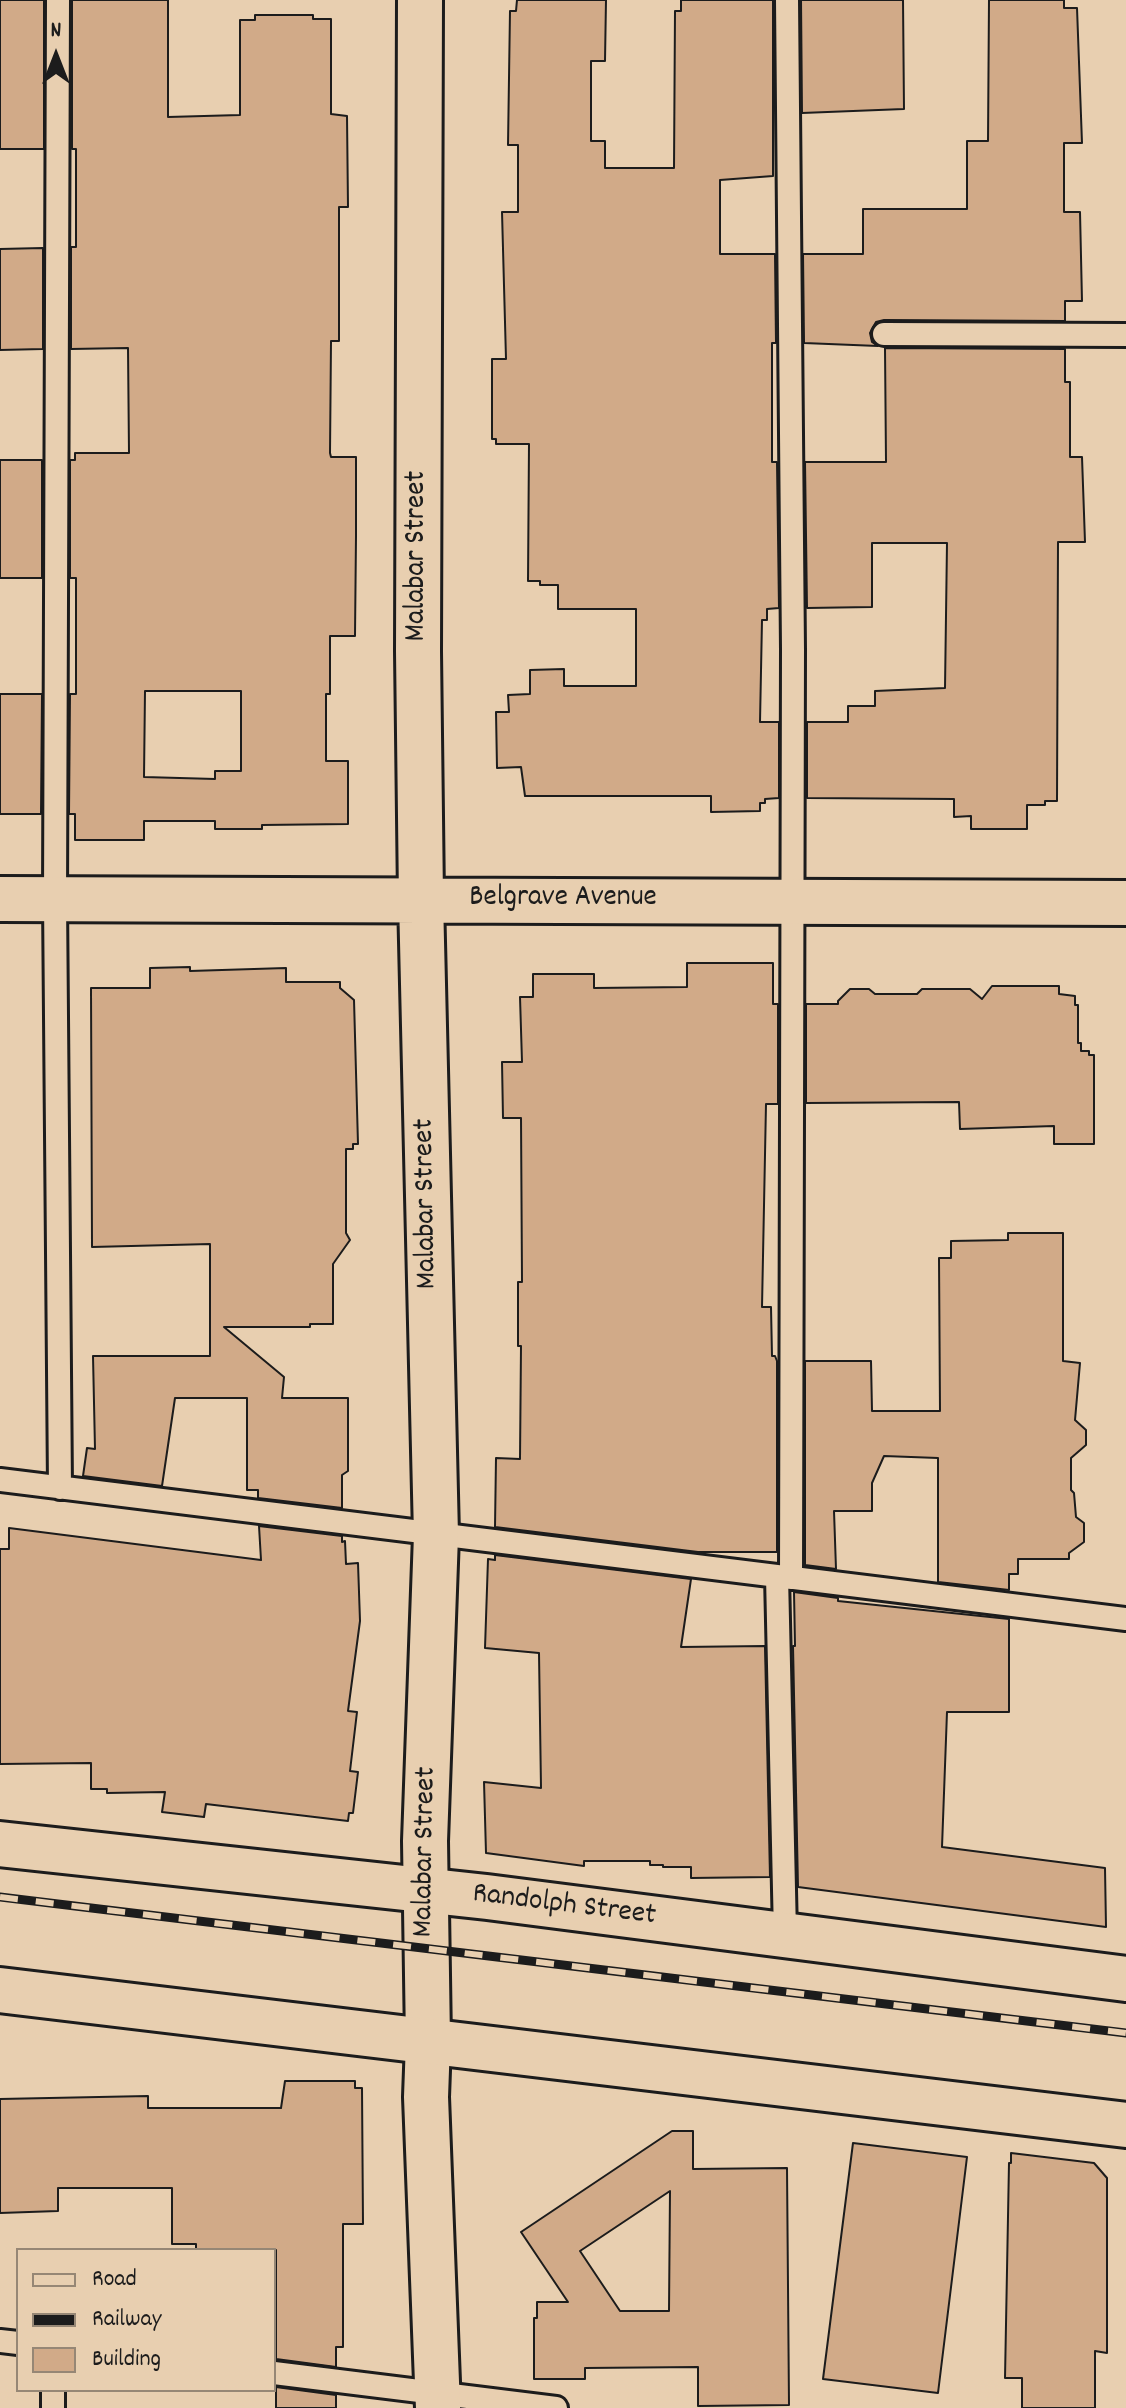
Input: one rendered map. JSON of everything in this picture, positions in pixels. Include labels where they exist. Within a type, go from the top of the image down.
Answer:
[{"type":"street","name":"Malabar Street","points":[[420,0],[418,651],[436,1535],[425,1841],[426,2097],[438,2400]]},
{"type":"street","name":"Belgrave Avenue","points":[[0,899],[1126,903]]},
{"type":"street","name":"Randolph Street","points":[[0,1844],[785,1934],[1126,1979]]},
{"type":"street","points":[[0,1990],[1126,2125]]},
{"type":"lane","points":[[58,0],[55,899],[60,1488]]},
{"type":"lane","points":[[785,1934],[784,1577],[793,649],[787,0]]},
{"type":"lane","points":[[884,334],[1126,335]]},
{"type":"lane","points":[[0,1480],[1126,1619]]},
{"type":"lane","points":[[276,2373],[438,2400],[556,2408]]},
{"type":"building","points":[[0,0],[44,0],[44,149],[0,149]]},
{"type":"building","points":[[72,0],[168,0],[168,117],[240,115],[240,20],[255,20],[255,15],[313,15],[313,19],[331,19],[331,114],[347,116],[348,207],[339,207],[339,341],[331,341],[330,453],[331,457],[356,457],[356,536],[355,636],[330,636],[326,761],[348,761],[348,824],[215,829],[215,821],[144,821],[144,840],[75,840],[75,814],[69,814],[70,694],[76,694],[76,578],[70,578],[70,460],[75,460],[75,453],[129,453],[128,348],[71,349],[71,247],[76,247],[76,149],[72,149]],"holes":[[[145,691],[241,691],[241,771],[215,771],[215,779],[144,777]]]},
{"type":"building","points":[[517,0],[606,0],[605,61],[591,61],[591,141],[605,141],[605,168],[674,168],[675,11],[681,11],[681,0],[773,0],[773,176],[720,180],[720,254],[775,254],[772,462],[777,462],[779,608],[767,609],[767,620],[762,620],[760,722],[779,722],[779,798],[765,799],[765,803],[760,803],[760,811],[711,812],[711,796],[525,796],[521,767],[497,768],[496,712],[509,712],[508,695],[530,694],[530,670],[564,669],[564,686],[636,686],[636,609],[558,609],[558,585],[528,581],[529,444],[496,444],[496,439],[492,439],[492,359],[506,359],[502,212],[518,212],[518,145],[508,145],[510,11],[516,11]]},
{"type":"building","points":[[801,0],[903,0],[904,109],[802,113]]},
{"type":"building","points":[[989,0],[1064,0],[1064,8],[1077,8],[1082,143],[1064,143],[1064,212],[1080,212],[1082,301],[1065,301],[1065,321],[884,320],[876,322],[870,333],[872,342],[878,346],[804,343],[803,254],[863,254],[863,209],[967,209],[967,141],[988,141]]},
{"type":"building","points":[[43,248],[43,349],[0,350],[0,249]]},
{"type":"building","points":[[885,348],[1065,349],[1065,382],[1070,382],[1070,457],[1082,457],[1085,542],[1058,542],[1057,801],[1027,805],[1027,829],[971,829],[971,816],[954,817],[954,799],[807,798],[807,722],[848,722],[848,706],[875,706],[875,691],[945,688],[947,543],[872,543],[872,607],[807,608],[805,462],[886,462]]},
{"type":"building","points":[[0,460],[42,460],[42,578],[0,578]]},
{"type":"building","points":[[0,694],[42,694],[41,814],[0,814]]},
{"type":"building","points":[[687,963],[773,963],[773,1004],[778,1004],[778,1104],[766,1104],[762,1307],[771,1307],[772,1356],[777,1361],[777,1552],[698,1552],[495,1527],[496,1458],[520,1459],[518,1282],[522,1282],[521,1118],[503,1118],[502,1062],[522,1062],[520,997],[533,997],[533,974],[594,974],[594,988],[687,987]]},
{"type":"building","points":[[190,967],[190,971],[286,968],[286,982],[340,982],[340,988],[354,1000],[358,1144],[353,1144],[353,1149],[346,1149],[346,1233],[350,1240],[333,1264],[333,1324],[224,1327],[284,1377],[282,1398],[348,1398],[348,1471],[342,1475],[342,1508],[258,1498],[258,1490],[247,1490],[247,1398],[175,1398],[162,1486],[83,1476],[87,1448],[95,1449],[93,1356],[210,1356],[210,1244],[92,1247],[91,988],[150,988],[150,968]]},
{"type":"building","points":[[992,986],[1059,986],[1059,994],[1075,996],[1075,1005],[1078,1005],[1078,1043],[1081,1043],[1081,1051],[1094,1055],[1094,1144],[1054,1144],[1054,1126],[960,1129],[959,1102],[806,1103],[806,1004],[838,1004],[850,989],[869,989],[875,994],[917,994],[922,989],[970,989],[982,999]]},
{"type":"building","points":[[1008,1233],[1063,1233],[1063,1361],[1080,1363],[1075,1420],[1086,1430],[1086,1445],[1071,1458],[1071,1490],[1074,1493],[1076,1517],[1084,1523],[1084,1542],[1069,1553],[1069,1559],[1018,1559],[1018,1574],[1009,1574],[1009,1590],[938,1582],[938,1458],[884,1456],[872,1483],[872,1511],[834,1511],[836,1569],[805,1565],[805,1361],[871,1361],[872,1411],[940,1411],[939,1258],[951,1258],[951,1241],[1008,1240]]},
{"type":"building","points":[[259,1526],[342,1536],[346,1564],[358,1563],[360,1621],[348,1711],[357,1712],[350,1771],[358,1772],[353,1813],[349,1813],[348,1821],[206,1804],[204,1817],[162,1812],[165,1792],[107,1793],[107,1789],[91,1789],[91,1763],[0,1764],[0,1549],[9,1549],[9,1528],[261,1560]]},
{"type":"building","points":[[495,1555],[691,1579],[681,1647],[765,1646],[770,1877],[691,1878],[691,1867],[663,1867],[650,1865],[650,1861],[584,1861],[584,1866],[486,1853],[484,1782],[541,1788],[539,1653],[485,1648],[488,1559],[495,1560]]},
{"type":"building","points":[[794,1592],[838,1598],[838,1601],[1009,1619],[1009,1712],[947,1712],[942,1847],[1105,1868],[1106,1927],[798,1887]]},
{"type":"building","points":[[285,2081],[355,2081],[355,2088],[362,2088],[363,2224],[343,2224],[343,2347],[336,2347],[336,2367],[276,2359],[276,2248],[196,2248],[196,2244],[172,2244],[172,2188],[58,2188],[58,2211],[0,2213],[0,2099],[148,2096],[148,2108],[281,2108]]},
{"type":"building","points":[[672,2131],[693,2131],[693,2169],[787,2168],[789,2405],[698,2406],[698,2367],[585,2368],[585,2379],[534,2379],[537,2302],[568,2302],[521,2232]],"holes":[[[670,2191],[669,2311],[620,2311],[580,2251]]]},
{"type":"building","points":[[853,2143],[967,2157],[938,2393],[823,2379]]},
{"type":"building","points":[[1011,2153],[1094,2163],[1107,2178],[1107,2353],[1095,2351],[1095,2408],[1022,2408],[1022,2378],[1005,2378]]},
{"type":"building","points":[[276,2387],[336,2395],[336,2408],[276,2408]]},
{"type":"railway","points":[[0,1897],[1126,2033]]}]
